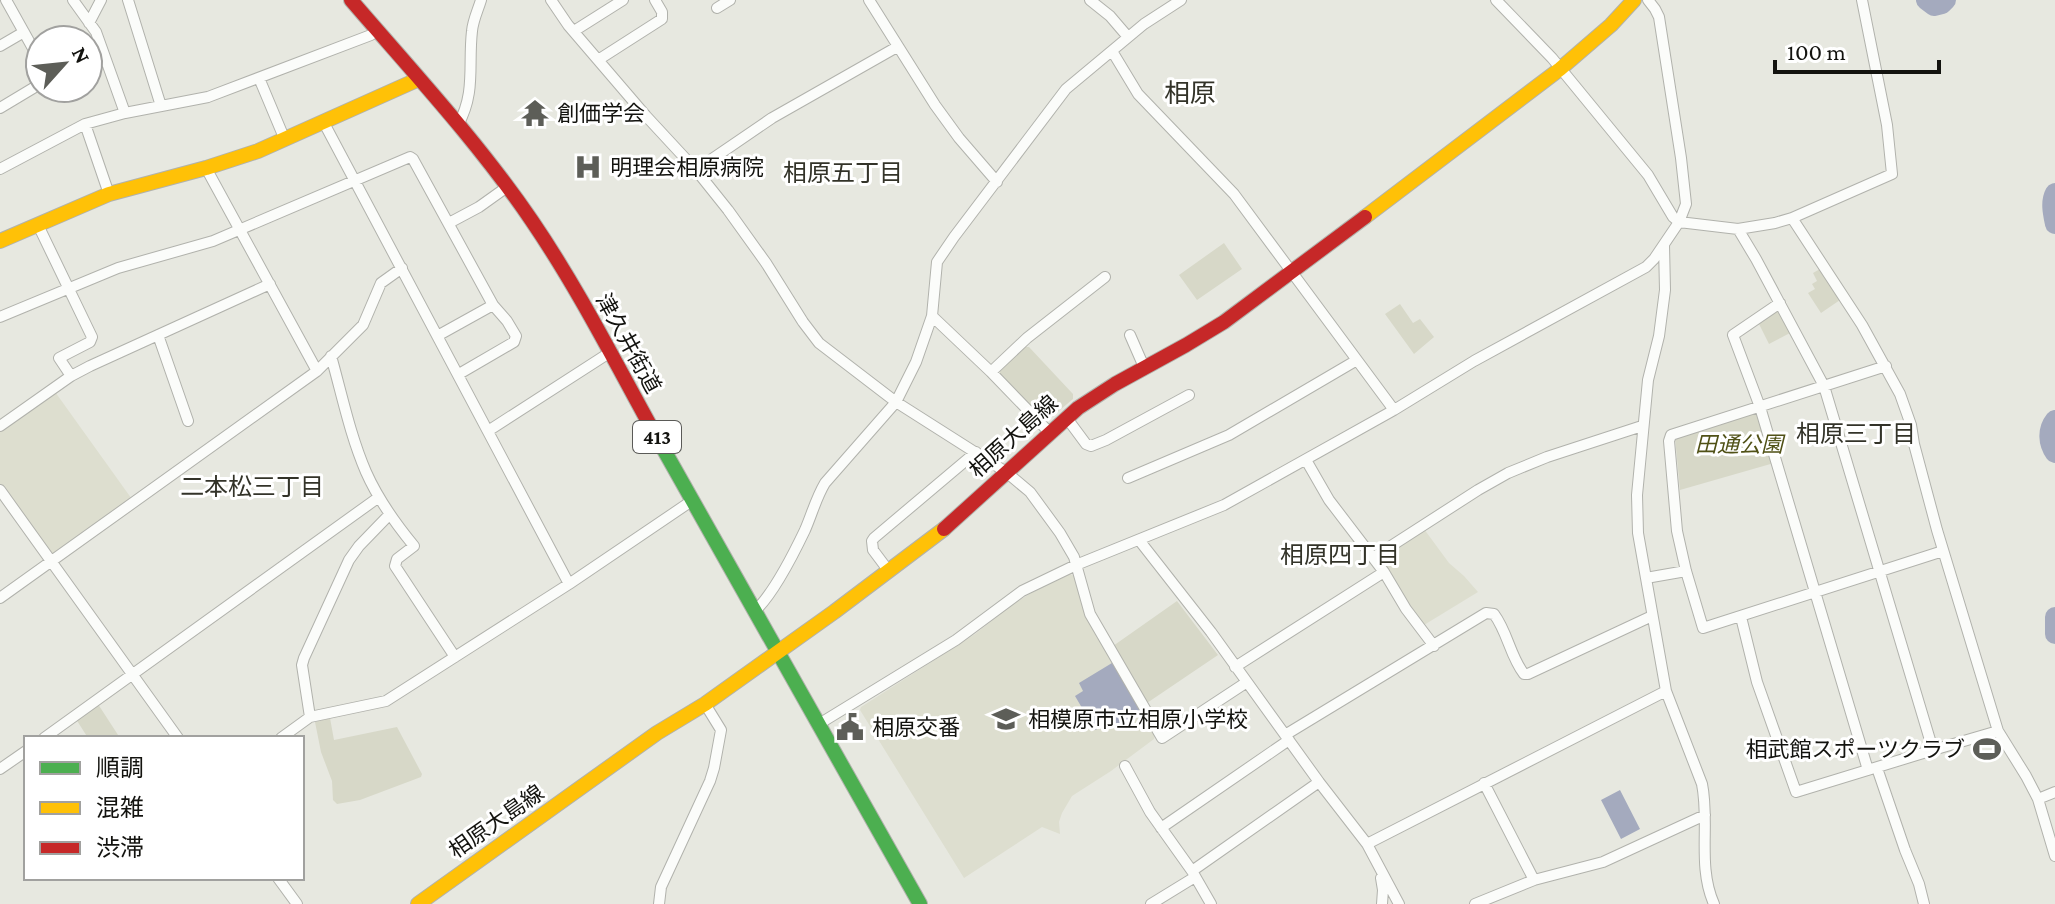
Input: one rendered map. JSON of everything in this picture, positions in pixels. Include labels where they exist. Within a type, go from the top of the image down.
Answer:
[{"type":"main road","name":"津久井街道","points":[[351,0],[458,125],[554,254],[920,904]]},
{"type":"main road","name":"相原大島線","points":[[418,904],[657,733],[779,652],[939,533],[1066,417],[1097,394],[1210,332],[1242,310],[1560,69],[1611,25],[1634,0]]},
{"type":"main road","points":[[0,241],[109,194],[243,157],[419,79]]},
{"type":"street","points":[[0,46],[24,32],[6,0]]},
{"type":"street","points":[[73,0],[96,32],[125,113]]},
{"type":"street","points":[[89,23],[101,0]]},
{"type":"street","points":[[128,0],[161,106]]},
{"type":"street","points":[[458,125],[469,99],[472,26],[481,0]]},
{"type":"street","points":[[551,0],[598,60],[696,170],[758,251],[819,343],[896,402],[1006,472],[1030,492],[1068,546],[1090,614],[1162,738],[1247,682]]},
{"type":"street","points":[[574,31],[623,0]]},
{"type":"street","points":[[598,60],[662,19],[662,12],[655,0]]},
{"type":"street","points":[[717,8],[730,0]]},
{"type":"street","points":[[869,0],[959,138],[997,182]]},
{"type":"street","points":[[1090,0],[1110,16],[1128,37]]},
{"type":"street","points":[[755,611],[765,602],[803,533],[816,496],[896,402],[916,362],[932,316],[937,262],[954,237],[1066,89],[1128,37],[1181,0]]},
{"type":"street","points":[[1496,0],[1540,45],[1648,175],[1673,217],[1679,222],[1738,229],[1792,218],[1892,174],[1887,125],[1862,0]]},
{"type":"street","points":[[819,724],[956,640],[1022,591],[1076,565],[1224,505],[1394,410],[1474,361],[1637,274],[1664,245],[1686,204],[1680,145],[1659,17],[1648,0]]},
{"type":"street","points":[[0,169],[85,124],[208,97],[371,35],[377,30]]},
{"type":"street","points":[[696,170],[772,118],[897,47]]},
{"type":"street","points":[[1112,51],[1138,94],[1234,194],[1394,410]]},
{"type":"street","points":[[259,78],[285,140]]},
{"type":"street","points":[[0,108],[24,94]]},
{"type":"street","points":[[324,123],[569,584]]},
{"type":"street","points":[[85,124],[109,194]]},
{"type":"street","points":[[0,317],[118,268],[200,245],[241,229],[405,158],[413,159],[493,305],[516,336],[514,342],[459,374]]},
{"type":"street","points":[[206,168],[317,371]]},
{"type":"street","points":[[449,223],[507,187]]},
{"type":"street","points":[[1792,218],[1886,366],[1907,413],[1943,551],[1998,731],[2038,799],[2055,856]]},
{"type":"street","points":[[38,225],[92,337],[90,342],[59,358],[71,376]]},
{"type":"street","points":[[1738,229],[1824,386],[1933,750]]},
{"type":"street","points":[[1664,245],[1663,316],[1648,380],[1642,426],[1638,533],[1666,691],[1705,797],[1705,874],[1714,904]]},
{"type":"street","points":[[0,598],[317,371],[363,325],[381,283],[402,268]]},
{"type":"street","points":[[991,372],[1027,338],[1105,277]]},
{"type":"street","points":[[0,426],[71,376],[270,284]]},
{"type":"street","points":[[1780,303],[1733,335],[1760,407],[1815,593],[1873,769],[1924,904]]},
{"type":"street","points":[[439,335],[493,305]]},
{"type":"street","points":[[932,316],[1049,432]]},
{"type":"street","points":[[158,335],[188,421]]},
{"type":"street","points":[[1130,335],[1144,367]]},
{"type":"street","points":[[488,431],[609,353]]},
{"type":"street","points":[[331,356],[366,473],[389,515],[414,546],[397,559],[395,566],[455,657]]},
{"type":"street","points":[[1128,478],[1229,435],[1357,360]]},
{"type":"street","points":[[1886,366],[1674,434],[1670,438],[1677,531],[1703,628],[1943,551]]},
{"type":"street","points":[[1066,417],[1086,444],[1091,446],[1189,395]]},
{"type":"street","points":[[1374,557],[1508,473],[1642,426]]},
{"type":"street","points":[[888,570],[873,550],[872,541],[976,452]]},
{"type":"street","points":[[1306,460],[1329,500],[1374,557],[1406,609],[1434,646]]},
{"type":"street","points":[[0,490],[177,736]]},
{"type":"street","points":[[47,736],[379,497]]},
{"type":"street","points":[[284,736],[310,717],[386,701],[693,500]]},
{"type":"street","points":[[310,717],[302,665],[304,658],[349,560],[389,515]]},
{"type":"street","points":[[1139,540],[1367,844],[1399,904]]},
{"type":"street","points":[[1646,578],[1686,571]]},
{"type":"street","points":[[1235,667],[1384,572]]},
{"type":"street","points":[[1161,828],[1287,737],[1489,613],[1494,614],[1500,623],[1522,672],[1528,674],[1652,616]]},
{"type":"street","points":[[1741,617],[1757,682],[1796,792],[1998,731]]},
{"type":"street","points":[[1367,844],[1666,691]]},
{"type":"street","points":[[659,904],[661,887],[710,781],[719,749],[721,730],[705,704]]},
{"type":"street","points":[[0,769],[24,752]]},
{"type":"street","points":[[1125,766],[1211,904]]},
{"type":"street","points":[[1151,904],[1319,782]]},
{"type":"street","points":[[1484,783],[1534,880]]},
{"type":"street","points":[[2038,799],[2055,792]]},
{"type":"street","points":[[1475,904],[1534,880],[1603,862],[1705,815]]},
{"type":"street","points":[[1377,864],[1383,890],[1382,904]]},
{"type":"street","points":[[279,880],[291,902]]},
{"type":"shaded area","points":[[53,389],[134,502],[52,561],[0,490],[0,426]]},
{"type":"shaded area","points":[[1424,529],[1449,563],[1478,592],[1424,625],[1403,599],[1379,559]]},
{"type":"shaded area","name":"相模原市立相原小学校","points":[[1070,574],[1074,576],[1088,620],[1155,734],[1154,739],[1072,796],[1059,822],[1060,834],[1042,827],[964,878],[860,710],[861,707],[975,634],[1013,604]]},
{"type":"green space","points":[[1224,243],[1242,269],[1197,300],[1179,275]]},
{"type":"green space","points":[[1820,269],[1840,300],[1821,313],[1808,293],[1815,289],[1812,284],[1817,281],[1813,273]]},
{"type":"green space","points":[[1400,304],[1413,323],[1420,319],[1434,337],[1414,354],[1385,314]]},
{"type":"green space","points":[[1775,311],[1779,312],[1790,333],[1769,344],[1758,322]]},
{"type":"green space","points":[[1025,347],[1029,347],[1073,394],[1073,399],[1048,420],[1042,420],[1000,376],[1000,370]]},
{"type":"green space","name":"田通公園","points":[[1757,410],[1774,463],[1680,490],[1675,437]]},
{"type":"green space","points":[[1177,601],[1218,655],[1147,703],[1113,646]]},
{"type":"green space","points":[[96,701],[119,736],[87,736],[74,716]]},
{"type":"green space","points":[[330,718],[334,740],[397,727],[421,777],[360,800],[337,804],[333,800],[332,781],[321,752],[315,722]]},
{"type":"water","points":[[1112,663],[1141,711],[1116,727],[1107,725],[1095,730],[1075,696],[1083,691],[1079,683]]},
{"type":"water","points":[[1620,790],[1640,829],[1621,839],[1601,800]]},
{"type":"waterway","points":[[1926,0],[1934,6],[1946,0]]},
{"type":"waterway","points":[[2055,193],[2052,204],[2055,224]]},
{"type":"waterway","points":[[2055,420],[2049,436],[2055,453]]},
{"type":"waterway","points":[[2055,617],[2055,634]]},
{"type":"traffic: fast","points":[[651,427],[920,904]]},
{"type":"traffic: slow","points":[[1365,217],[1560,69],[1611,25],[1634,0]]},
{"type":"traffic: slow","points":[[0,241],[109,194],[258,151],[419,79]]},
{"type":"traffic: slow","points":[[418,904],[657,733],[705,704],[944,529]]},
{"type":"traffic: jam","points":[[351,0],[512,192],[579,297],[651,427]]},
{"type":"traffic: jam","points":[[944,529],[1078,408],[1224,322],[1365,217]]},
{"type":"place","name":"創価学会","points":[[535,113]]},
{"type":"place","name":"明理会相原病院","points":[[588,167]]},
{"type":"place","name":"相模原市立相原小学校","points":[[1006,719]]},
{"type":"place","name":"相原交番","points":[[850,727]]},
{"type":"place","name":"相武館スポーツクラブ","points":[[1987,749]]},
{"type":"district","name":"相原","points":[[1190,93]]},
{"type":"district","name":"相原五丁目","points":[[843,173]]},
{"type":"district","name":"相原三丁目","points":[[1856,434]]},
{"type":"district","name":"二本松三丁目","points":[[252,487]]},
{"type":"district","name":"相原四丁目","points":[[1340,555]]}]
